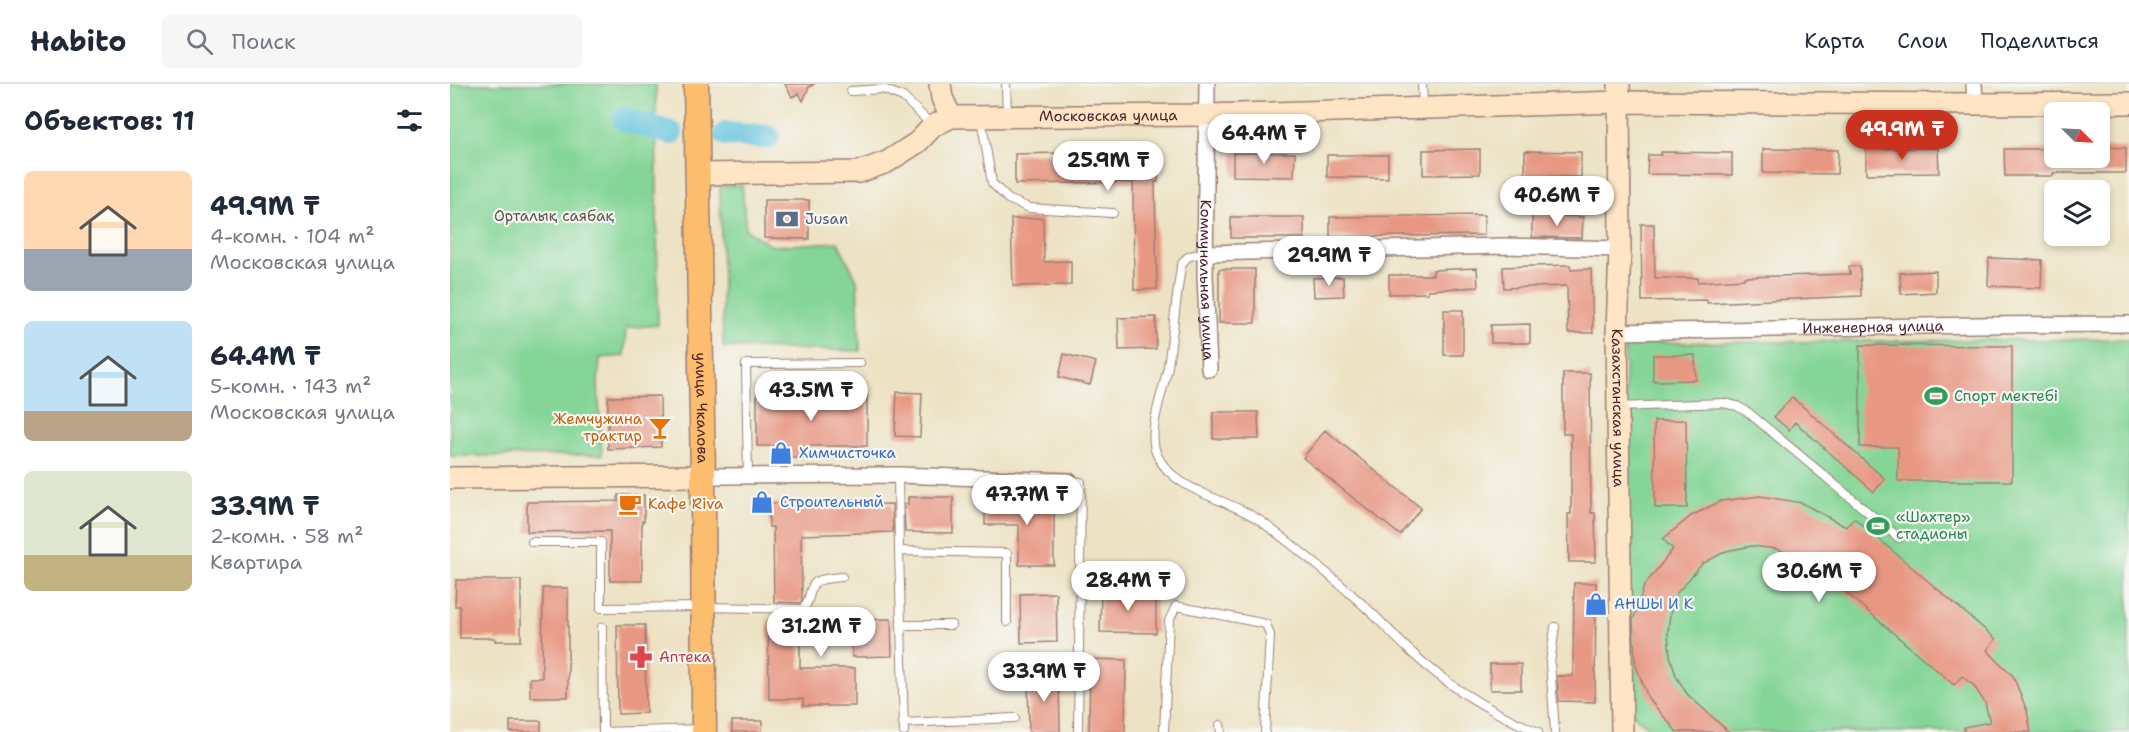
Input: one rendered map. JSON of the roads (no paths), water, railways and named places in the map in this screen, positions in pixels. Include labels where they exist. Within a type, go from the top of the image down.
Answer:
[{"type":"main road","name":"улица Чкалова","points":[[696,84],[703,476],[704,731]]},
{"type":"street","points":[[697,174],[859,172],[887,162],[918,142],[942,122],[940,84]]},
{"type":"street","name":"Коммунальная улица","points":[[1207,84],[1205,275],[1209,369]]},
{"type":"street","name":"Московская улица","points":[[942,122],[981,118],[1207,115],[1423,107],[1619,93],[1974,94],[2129,103]]},
{"type":"street","name":"Казахстанская улица","points":[[1619,93],[1620,249],[1617,332],[1622,732]]},
{"type":"street","points":[[1206,253],[1503,246],[1620,249]]},
{"type":"street","name":"Инженерная улица","points":[[1617,332],[2129,324]]},
{"type":"street","points":[[450,478],[898,475],[1069,481]]},
{"type":"lane","points":[[1006,84],[1006,118]]},
{"type":"lane","points":[[1422,84],[1423,107]]},
{"type":"lane","points":[[851,91],[883,89],[903,97],[942,122]]},
{"type":"lane","points":[[981,118],[992,183],[1008,199],[1029,208],[1113,213]]},
{"type":"lane","points":[[1206,253],[1188,256],[1181,267],[1167,368],[1154,425],[1153,441],[1156,453],[1167,471],[1186,484],[1259,520],[1361,603],[1410,651],[1461,692],[1512,721],[1538,732]]},
{"type":"lane","points":[[748,476],[746,364],[860,363]]},
{"type":"lane","points":[[1618,407],[1723,403],[1737,406],[1899,538]]},
{"type":"lane","points":[[898,475],[903,728],[1015,718]]},
{"type":"lane","points":[[1069,481],[1081,482],[1078,732]]},
{"type":"lane","points":[[532,542],[601,543],[601,608],[803,609],[808,604],[813,585],[818,580],[842,578]]},
{"type":"lane","points":[[899,551],[1007,553],[1007,622]]},
{"type":"lane","points":[[1079,580],[1156,580]]},
{"type":"lane","points":[[1164,732],[1169,621],[1176,606],[1266,624],[1270,635],[1266,732]]},
{"type":"lane","points":[[901,625],[951,625]]},
{"type":"lane","points":[[602,627],[603,731],[704,731]]},
{"type":"lane","points":[[1555,627],[1550,663],[1555,732]]},
{"type":"waterway","points":[[624,119],[671,133]]},
{"type":"waterway","points":[[726,134],[768,137]]},
{"type":"place","name":"Jusan","points":[[787,219]]},
{"type":"place","name":"Спорт мектебі","points":[[1936,396]]},
{"type":"place","name":"Жемчужина трактир","points":[[660,428]]},
{"type":"place","name":"Химчисточка","points":[[781,453]]},
{"type":"place","name":"Строительный","points":[[762,502]]},
{"type":"place","name":"Кафе Riva","points":[[630,504]]},
{"type":"place","name":"«Шахтер» стадионы","points":[[1878,526]]},
{"type":"place","name":"АНШЫ И К","points":[[1596,604]]},
{"type":"place","name":"Аптека","points":[[641,657]]},
{"type":"park label","name":"Орталық саябақ","points":[[554,216]]}]
